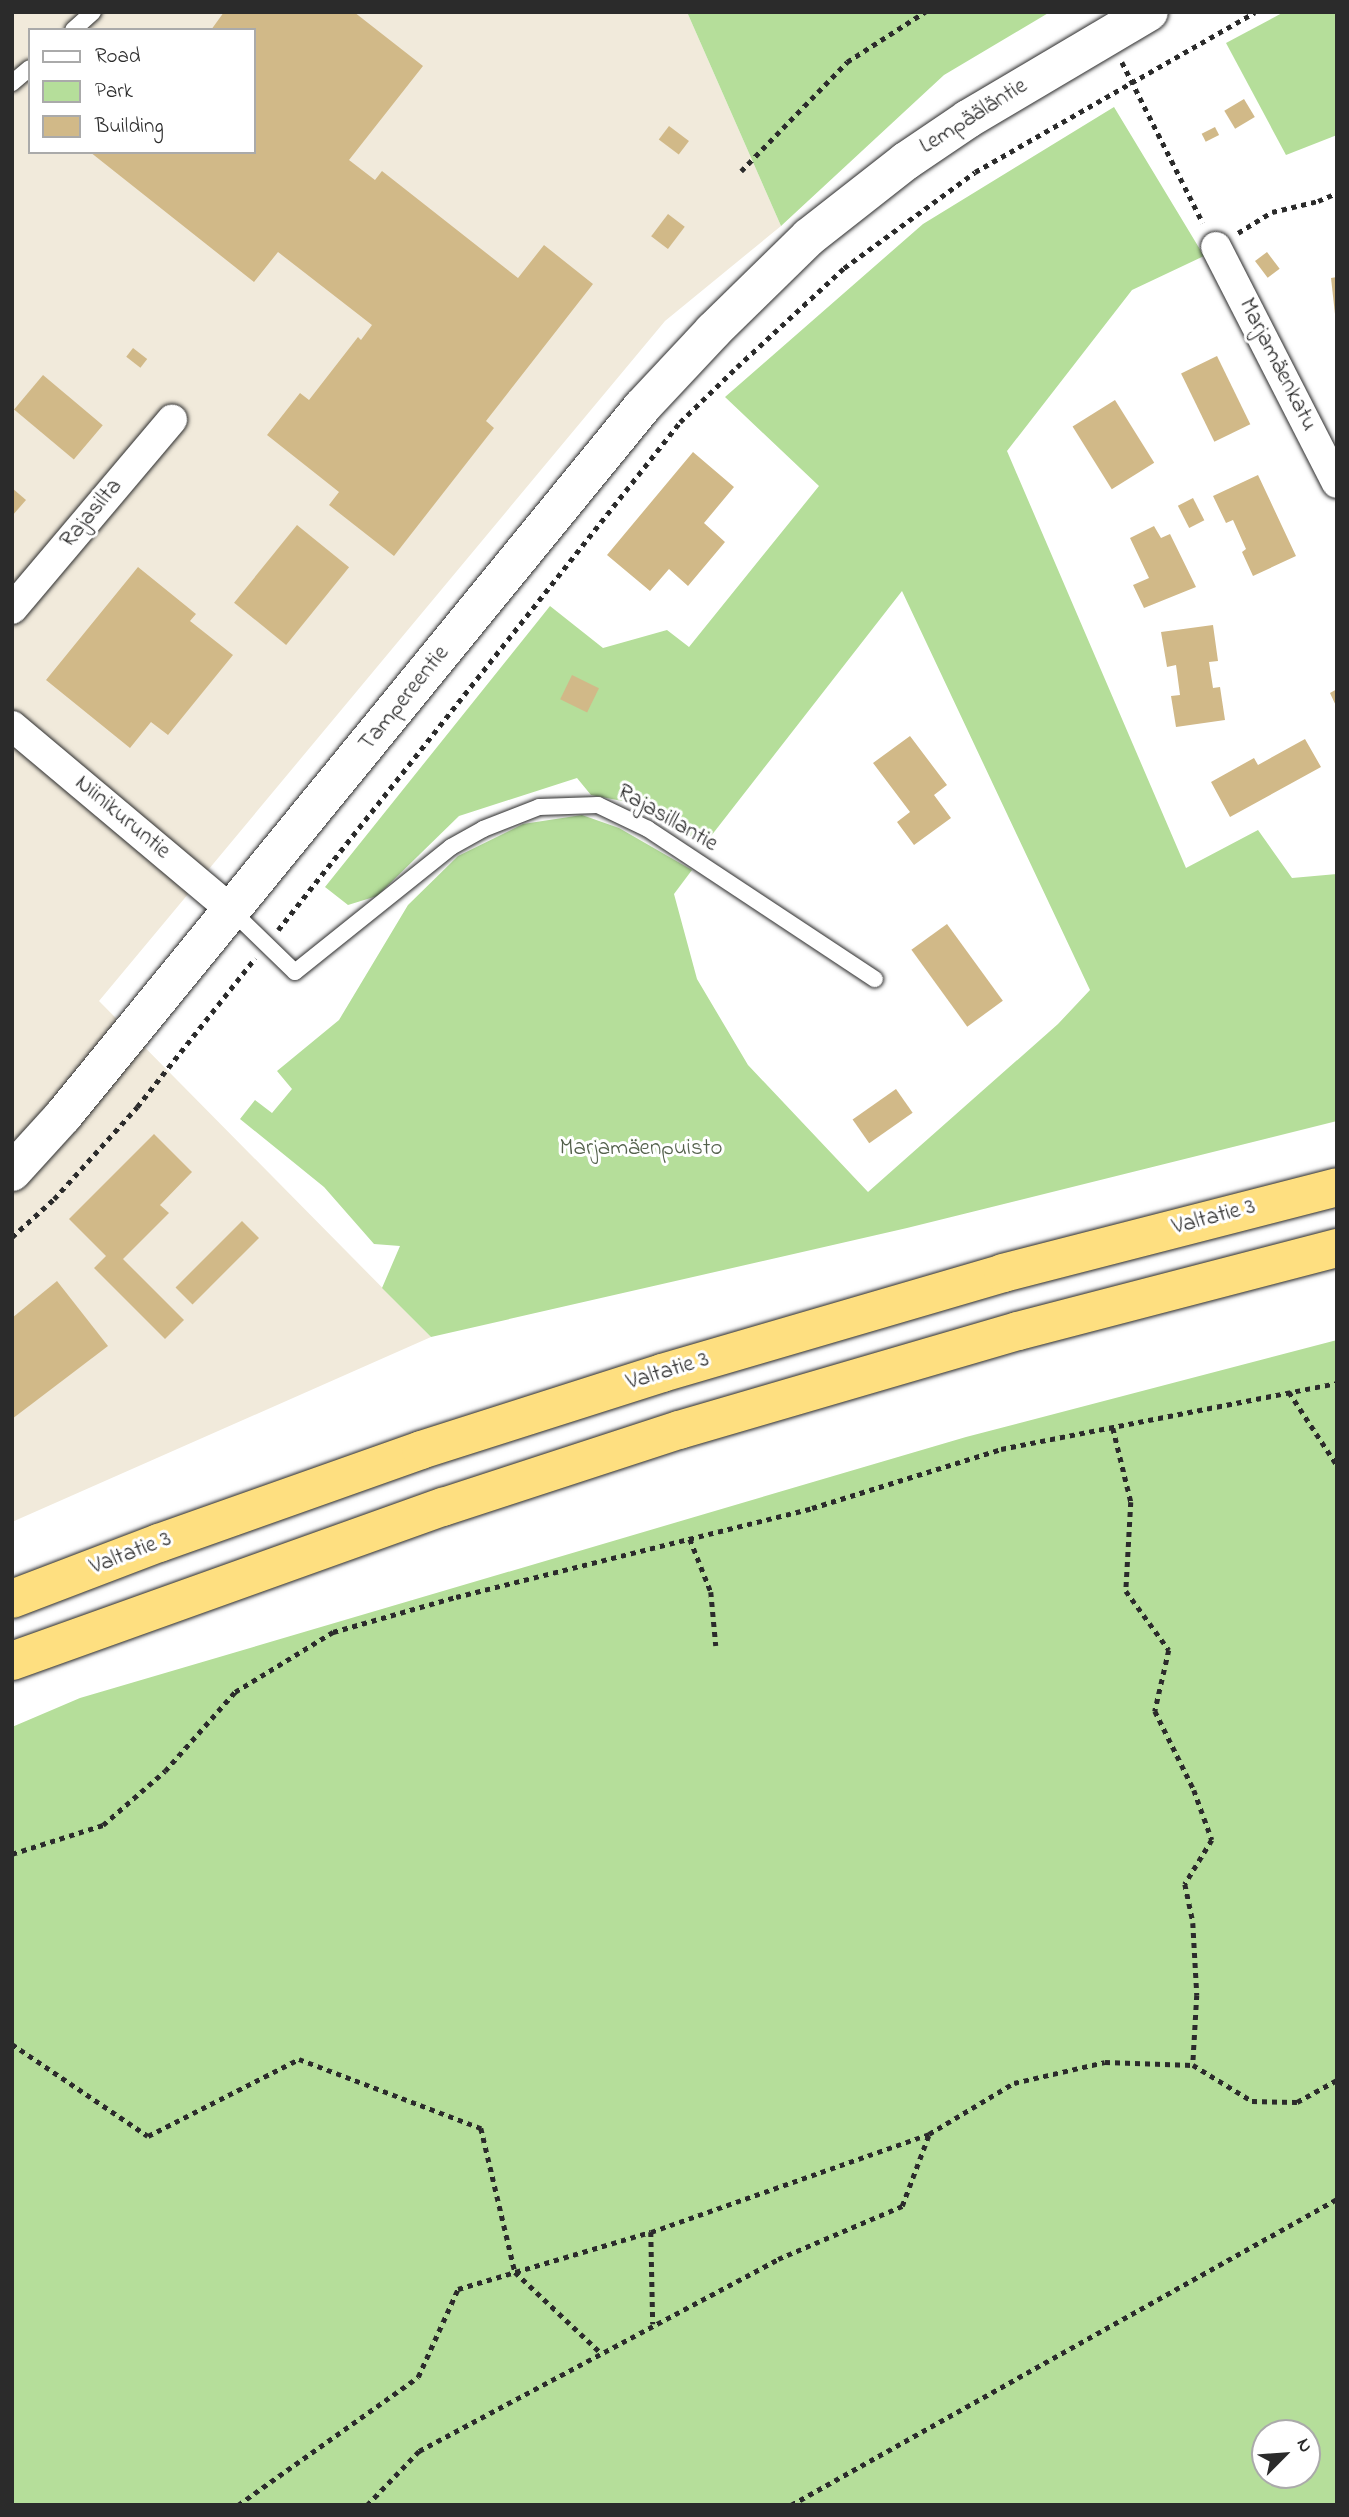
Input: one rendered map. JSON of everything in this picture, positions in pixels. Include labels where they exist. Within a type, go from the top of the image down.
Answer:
[{"type":"highway","name":"Valtatie 3","points":[[12,1599],[159,1543],[421,1450],[662,1373],[1003,1273],[1337,1186]]},
{"type":"highway","points":[[12,1661],[443,1507],[680,1430],[1018,1331],[1337,1248]]},
{"type":"main road","name":"Lempääläntie","points":[[809,237],[906,161],[968,119],[1149,12]]},
{"type":"main road","name":"Tampereentie","points":[[12,1171],[63,1116],[642,407],[713,331],[809,237]]},
{"type":"street","name":"Marjamäenkatu","points":[[1216,247],[1337,483]]},
{"type":"street","name":"Rajasilta","points":[[12,609],[173,420]]},
{"type":"street","name":"Niinikuruntie","points":[[12,726],[231,910]]},
{"type":"lane","points":[[75,28],[93,12]]},
{"type":"lane","points":[[12,83],[28,70]]},
{"type":"lane","name":"Rajasillantie","points":[[231,910],[265,946],[295,972],[452,847],[483,829],[539,807],[598,805],[648,829],[875,979]]},
{"type":"path","points":[[741,171],[846,62],[925,12]]},
{"type":"path","points":[[12,1237],[54,1199],[136,1107],[680,422],[844,268],[888,234],[975,172],[1255,12]]},
{"type":"path","points":[[1132,80],[1216,247],[1272,212],[1318,201],[1337,193]]},
{"type":"path","points":[[12,1854],[103,1825],[165,1771],[235,1692],[333,1632],[456,1597],[812,1508],[1000,1449],[1337,1382]]},
{"type":"path","points":[[1289,1392],[1337,1465]]},
{"type":"path","points":[[1113,1427],[1132,1502],[1126,1591],[1169,1650],[1155,1711],[1195,1790],[1212,1840],[1185,1884],[1193,1923],[1198,1995],[1193,2064]]},
{"type":"path","points":[[690,1539],[711,1592],[716,1646]]},
{"type":"path","points":[[12,2044],[148,2136],[299,2059],[481,2128],[515,2272],[600,2352]]},
{"type":"path","points":[[237,2505],[418,2377],[458,2289],[651,2232],[929,2134],[1014,2083],[1105,2062],[1193,2064],[1252,2101],[1297,2102],[1337,2080]]},
{"type":"path","points":[[368,2505],[419,2451],[778,2259],[902,2206],[929,2134]]},
{"type":"path","points":[[791,2505],[1337,2199]]},
{"type":"path","points":[[651,2232],[653,2324]]},
{"type":"shaded area","points":[[12,12],[687,12],[781,226],[665,321],[99,1001],[431,1337],[12,1522]]},
{"type":"green space","points":[[687,12],[1050,12],[944,75],[781,226]]},
{"type":"green space","points":[[1284,12],[1337,12],[1337,135],[1286,155],[1226,43]]},
{"type":"green space","name":"Marjamäenpuisto","points":[[1114,107],[1204,256],[1132,290],[1007,451],[1186,868],[1258,830],[1292,878],[1337,874],[1337,1121],[907,1228],[431,1337],[382,1288],[400,1246],[374,1244],[324,1187],[240,1119],[255,1100],[272,1113],[292,1089],[277,1071],[339,1020],[408,905],[458,856],[523,824],[582,815],[619,828],[692,870],[674,894],[697,979],[748,1065],[868,1192],[1058,1024],[1090,990],[902,591],[704,845],[643,805],[591,795],[577,778],[459,816],[377,896],[348,905],[325,887],[550,606],[603,648],[667,630],[689,647],[819,486],[725,397],[923,224]]},
{"type":"green space","points":[[1337,1340],[1337,2505],[12,2505],[12,1727],[80,1698],[966,1437]]},
{"type":"building","points":[[224,12],[354,12],[423,66],[349,160],[375,180],[382,171],[518,278],[544,245],[593,284],[486,421],[494,428],[394,556],[329,505],[339,492],[267,435],[300,393],[309,400],[358,337],[361,340],[372,325],[278,252],[254,282],[93,154],[256,154],[256,28],[212,28]]},
{"type":"building","points":[[1244,99],[1255,117],[1235,129],[1224,111]]},
{"type":"building","points":[[669,126],[689,141],[679,155],[659,140]]},
{"type":"building","points":[[1215,127],[1219,135],[1206,142],[1202,134]]},
{"type":"building","points":[[668,214],[685,227],[668,249],[651,236]]},
{"type":"building","points":[[1267,252],[1280,269],[1268,278],[1255,261]]},
{"type":"building","points":[[1337,277],[1337,314],[1335,314],[1331,278]]},
{"type":"building","points":[[133,348],[147,359],[140,368],[126,357]]},
{"type":"building","points":[[1217,356],[1250,424],[1214,442],[1181,374]]},
{"type":"building","points":[[43,375],[103,425],[74,460],[14,409]]},
{"type":"building","points":[[1115,400],[1154,463],[1112,489],[1073,426]]},
{"type":"building","points":[[693,452],[734,487],[704,523],[725,542],[688,586],[669,569],[650,591],[607,555]]},
{"type":"building","points":[[1258,475],[1296,556],[1253,576],[1242,552],[1246,549],[1233,520],[1226,523],[1213,496]]},
{"type":"building","points":[[12,488],[26,500],[12,516]]},
{"type":"building","points":[[1193,498],[1204,520],[1189,528],[1178,506]]},
{"type":"building","points":[[297,525],[349,567],[286,645],[234,603]]},
{"type":"building","points":[[1154,526],[1161,538],[1170,534],[1196,587],[1144,608],[1133,585],[1149,578],[1130,538]]},
{"type":"building","points":[[138,567],[196,614],[190,621],[233,655],[168,735],[151,722],[130,748],[46,680]]},
{"type":"building","points":[[1213,625],[1218,661],[1209,662],[1213,688],[1220,687],[1225,720],[1176,727],[1171,696],[1180,695],[1176,665],[1167,667],[1161,632]]},
{"type":"building","points":[[572,675],[599,688],[587,712],[560,699]]},
{"type":"building","points":[[1337,689],[1337,708],[1330,693]]},
{"type":"building","points":[[910,736],[947,785],[934,795],[951,818],[914,845],[897,822],[910,812],[873,763]]},
{"type":"building","points":[[1305,739],[1321,767],[1230,817],[1211,782],[1254,758],[1258,765]]},
{"type":"building","points":[[947,924],[1003,1001],[967,1027],[911,950]]},
{"type":"building","points":[[896,1089],[913,1113],[869,1143],[853,1119]]},
{"type":"building","points":[[154,1134],[192,1172],[160,1205],[169,1213],[123,1259],[184,1320],[165,1339],[94,1268],[106,1256],[69,1219]]},
{"type":"building","points":[[242,1221],[259,1238],[193,1304],[176,1287]]},
{"type":"building","points":[[57,1281],[108,1346],[12,1419],[12,1318]]}]
